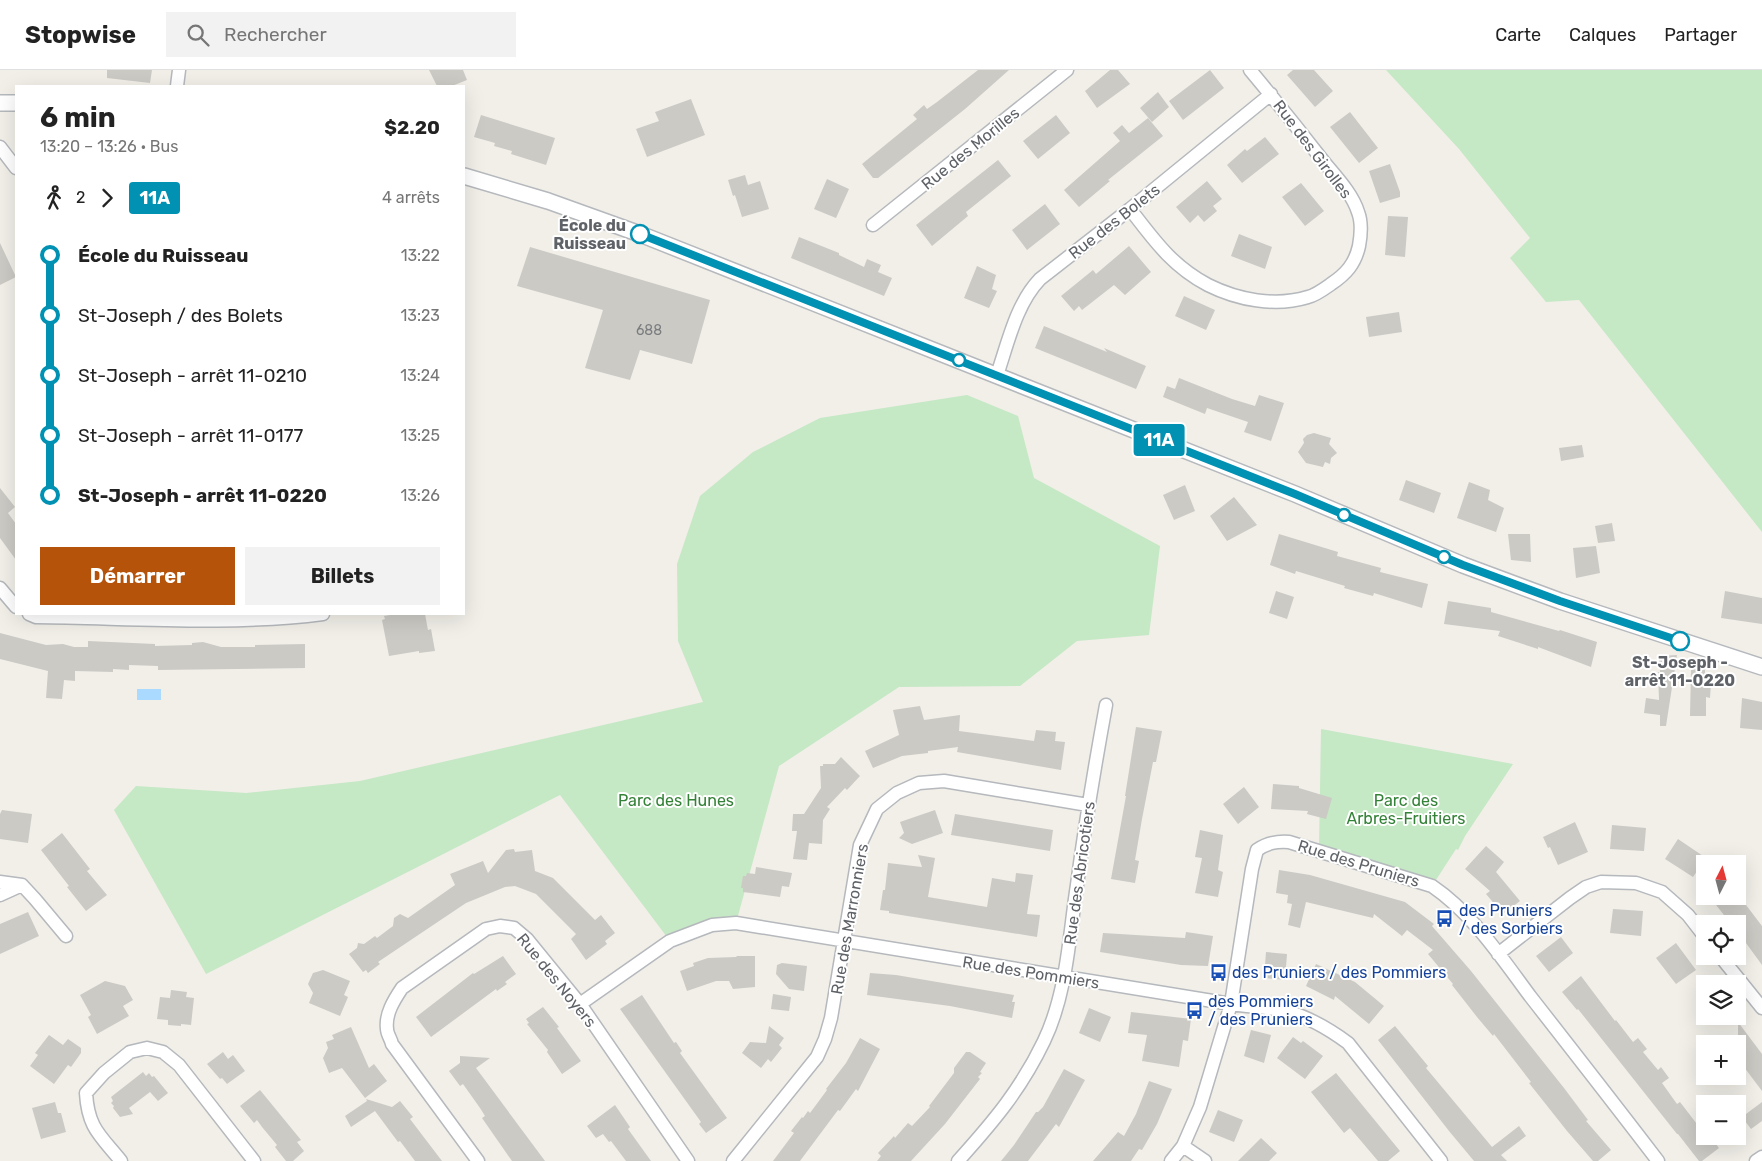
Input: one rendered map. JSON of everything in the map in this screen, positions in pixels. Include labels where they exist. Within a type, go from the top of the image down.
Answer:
[{"type":"street","points":[[177,85],[179,70]]},
{"type":"street","name":"Rue des Morilles","points":[[873,225],[1067,70]]},
{"type":"street","name":"Rue des Girolles","points":[[1130,208],[1167,256],[1189,274],[1232,295],[1261,301],[1282,301],[1308,297],[1346,274],[1357,254],[1361,234],[1359,212],[1340,183],[1250,70]]},
{"type":"street","name":"Rue des Bolets","points":[[996,375],[1018,314],[1030,290],[1040,279],[1270,94]]},
{"type":"street","points":[[0,103],[15,103]]},
{"type":"street","points":[[0,147],[15,167]]},
{"type":"street","points":[[465,176],[548,201],[640,234],[1295,494],[1463,565],[1569,604],[1762,667]]},
{"type":"street","points":[[0,588],[15,606]]},
{"type":"street","points":[[31,615],[36,617],[285,619],[315,615]]},
{"type":"street","name":"Rue des Abricotiers","points":[[958,1161],[998,1117],[1024,1079],[1045,1039],[1057,1005],[1064,977],[1088,805],[1106,705]]},
{"type":"street","name":"Rue des Marronniers","points":[[733,1161],[817,1057],[825,1039],[831,1018],[845,942],[860,845],[877,808],[898,793],[919,783],[944,781],[1088,805]]},
{"type":"street","name":"Rue des Pruniers","points":[[1171,1161],[1183,1146],[1200,1107],[1232,1004],[1252,869],[1257,850],[1265,844],[1276,841],[1289,842],[1432,886],[1448,896],[1464,912],[1498,954],[1658,1161]]},
{"type":"street","points":[[0,882],[22,885],[66,936]]},
{"type":"street","points":[[1498,954],[1570,898],[1586,887],[1601,882],[1636,883],[1662,892],[1688,915],[1696,925]]},
{"type":"street","points":[[0,895],[22,885]]},
{"type":"street","name":"Rue des Pommiers","points":[[580,1004],[670,941],[712,925],[736,923],[845,942],[1285,1011],[1329,1029],[1348,1043],[1441,1161]]},
{"type":"street","name":"Rue des Noyers","points":[[478,1161],[392,1044],[387,1029],[388,1014],[393,1000],[402,988],[486,929],[500,926],[514,928],[527,939],[580,1004],[688,1161]]},
{"type":"street","points":[[1727,965],[1762,1008]]},
{"type":"street","points":[[121,1161],[92,1126],[87,1111],[86,1093],[104,1073],[130,1052],[147,1048],[163,1052],[179,1065],[254,1161]]},
{"type":"street","points":[[1183,1146],[1205,1161]]},
{"type":"street","points":[[1756,1161],[1762,1157]]},
{"type":"green space","points":[[1386,70],[1762,70],[1762,532],[1579,300],[1546,302],[1510,258],[1530,238],[1459,149]]},
{"type":"green space","name":"Parc des Hunes","points":[[967,395],[1018,416],[1034,478],[1160,546],[1149,635],[1077,641],[1020,686],[899,687],[779,766],[736,923],[670,941],[560,795],[206,974],[114,810],[136,786],[246,793],[360,781],[703,702],[678,641],[677,564],[700,496],[753,452],[820,418]]},
{"type":"green space","name":"Parc des Arbres-Fruitiers","points":[[1321,729],[1513,764],[1465,836],[1458,850],[1456,849],[1432,886],[1319,850]]},
{"type":"water","points":[[137,689],[161,689],[161,700],[137,700]]},
{"type":"building","points":[[107,70],[152,70],[150,83],[107,78]]},
{"type":"building","points":[[429,70],[463,70],[467,80],[454,85],[436,85]]},
{"type":"building","points":[[978,70],[1009,70],[965,109],[878,178],[873,178],[862,164],[917,119],[913,115],[924,105],[927,109]]},
{"type":"building","points":[[1110,70],[1118,70],[1130,84],[1097,108],[1085,91]]},
{"type":"building","points":[[1210,70],[1224,88],[1183,120],[1169,101]]},
{"type":"building","points":[[1293,70],[1314,70],[1333,91],[1315,107],[1287,75]]},
{"type":"building","points":[[1158,92],[1169,107],[1152,122],[1140,108]]},
{"type":"building","points":[[691,99],[705,135],[647,157],[636,129],[659,121],[655,112]]},
{"type":"building","points":[[1350,112],[1378,148],[1359,163],[1330,127]]},
{"type":"building","points":[[481,115],[555,138],[546,165],[511,154],[512,151],[494,146],[495,143],[474,137]]},
{"type":"building","points":[[1056,115],[1070,133],[1038,159],[1023,141]]},
{"type":"building","points":[[1148,118],[1163,136],[1108,180],[1110,181],[1079,207],[1064,190],[1120,141],[1113,133],[1122,125],[1129,133]]},
{"type":"building","points":[[1265,137],[1279,154],[1242,183],[1227,165],[1245,149],[1247,151]]},
{"type":"building","points":[[998,160],[1011,176],[966,212],[968,216],[932,246],[916,225]]},
{"type":"building","points":[[1390,164],[1400,197],[1380,203],[1369,171]]},
{"type":"building","points":[[745,175],[748,185],[760,181],[769,209],[742,217],[728,180]]},
{"type":"building","points":[[827,179],[849,189],[836,218],[814,209]]},
{"type":"building","points":[[1207,181],[1222,199],[1213,206],[1217,211],[1204,222],[1198,215],[1190,223],[1176,207]]},
{"type":"building","points":[[1301,183],[1324,211],[1305,226],[1282,197]]},
{"type":"building","points":[[1045,204],[1060,224],[1027,250],[1012,230]]},
{"type":"building","points":[[1388,216],[1408,217],[1405,257],[1385,255]]},
{"type":"building","points":[[1239,234],[1272,247],[1265,269],[1231,256]]},
{"type":"building","points":[[799,237],[839,253],[839,255],[864,267],[867,259],[881,265],[878,272],[892,278],[884,296],[791,258]]},
{"type":"building","points":[[0,243],[15,278],[0,285]]},
{"type":"building","points":[[1129,246],[1151,272],[1125,295],[1114,285],[1082,310],[1079,306],[1074,311],[1061,296],[1093,270],[1096,274]]},
{"type":"building","name":"École du Ruisseau","points":[[530,247],[710,300],[692,364],[640,350],[630,380],[585,368],[603,310],[517,286]]},
{"type":"building","points":[[977,266],[996,275],[992,289],[997,291],[989,308],[964,298]]},
{"type":"building","points":[[1184,296],[1215,310],[1206,330],[1175,316]]},
{"type":"building","points":[[1399,312],[1402,332],[1369,337],[1366,317]]},
{"type":"building","points":[[1044,326],[1146,366],[1136,389],[1035,348]]},
{"type":"building","points":[[1179,378],[1255,406],[1259,395],[1284,403],[1271,441],[1244,432],[1248,422],[1207,408],[1205,414],[1163,397],[1167,386],[1175,389]]},
{"type":"building","points":[[1314,433],[1331,438],[1329,444],[1337,453],[1331,458],[1330,464],[1325,462],[1323,467],[1306,463],[1298,452],[1304,443],[1303,439],[1307,435]]},
{"type":"building","points":[[1582,445],[1584,457],[1561,461],[1559,448]]},
{"type":"building","points":[[1406,480],[1441,493],[1434,513],[1399,500]]},
{"type":"building","points":[[1469,482],[1490,490],[1488,500],[1504,508],[1496,532],[1457,518]]},
{"type":"building","points":[[1185,485],[1195,511],[1174,520],[1163,495]]},
{"type":"building","points":[[0,488],[15,507],[8,513],[15,523],[15,559],[0,538]]},
{"type":"building","points":[[1234,497],[1257,525],[1227,541],[1210,516]]},
{"type":"building","points":[[1612,523],[1615,541],[1598,543],[1595,526]]},
{"type":"building","points":[[1279,534],[1338,552],[1337,556],[1381,568],[1380,572],[1428,584],[1422,608],[1374,593],[1373,596],[1344,588],[1345,586],[1296,571],[1295,574],[1270,565]]},
{"type":"building","points":[[1508,534],[1530,534],[1531,562],[1511,560]]},
{"type":"building","points":[[1596,546],[1600,573],[1576,578],[1573,548]]},
{"type":"building","points":[[1276,591],[1294,597],[1287,619],[1269,613]]},
{"type":"building","points":[[1725,591],[1762,598],[1762,624],[1721,618]]},
{"type":"building","points":[[1448,601],[1491,608],[1491,612],[1597,642],[1591,667],[1538,647],[1538,649],[1498,636],[1500,631],[1444,624]]},
{"type":"building","points":[[425,615],[428,630],[431,629],[435,651],[419,653],[419,651],[389,656],[382,620],[385,619],[384,616]]},
{"type":"building","points":[[0,633],[46,645],[63,644],[74,647],[88,647],[88,641],[155,644],[155,646],[192,645],[192,643],[203,642],[221,647],[305,644],[305,668],[158,670],[158,666],[129,665],[129,670],[113,669],[113,672],[75,671],[75,681],[64,680],[62,699],[46,698],[48,671],[0,659]]},
{"type":"building","points":[[1677,655],[1666,726],[1660,726],[1660,715],[1644,713],[1646,698],[1659,700],[1659,656]]},
{"type":"building","points":[[1691,669],[1705,669],[1705,683],[1711,683],[1710,698],[1706,697],[1706,716],[1690,716]]},
{"type":"building","points":[[1742,698],[1762,702],[1762,730],[1740,728]]},
{"type":"building","points":[[920,706],[924,720],[960,715],[959,731],[1034,741],[1036,730],[1056,732],[1055,741],[1065,742],[1061,770],[957,752],[958,747],[902,756],[873,768],[865,751],[899,735],[893,710]]},
{"type":"building","points":[[1136,727],[1162,731],[1156,762],[1153,762],[1142,819],[1135,860],[1139,861],[1135,883],[1111,879]]},
{"type":"building","points":[[841,757],[860,776],[847,790],[845,788],[827,807],[830,809],[823,820],[822,844],[809,843],[807,860],[793,859],[797,831],[792,831],[793,814],[804,814],[821,788],[820,766],[823,766],[823,764],[835,764]]},
{"type":"building","points":[[1273,784],[1299,786],[1299,788],[1332,798],[1326,819],[1307,814],[1308,811],[1271,809]]},
{"type":"building","points":[[1244,787],[1259,807],[1238,824],[1223,804]]},
{"type":"building","points":[[2,810],[32,814],[28,843],[0,839],[0,814]]},
{"type":"building","points":[[935,810],[943,833],[912,844],[899,838],[904,833],[900,822]]},
{"type":"building","points":[[955,814],[1053,830],[1050,851],[951,835]]},
{"type":"building","points":[[1575,822],[1588,852],[1558,865],[1543,837]]},
{"type":"building","points":[[1612,825],[1646,828],[1644,851],[1610,849]]},
{"type":"building","points":[[1200,830],[1223,835],[1218,870],[1223,872],[1218,897],[1195,893],[1202,858],[1195,857]]},
{"type":"building","points":[[62,833],[90,869],[87,871],[107,895],[86,911],[41,850]]},
{"type":"building","points":[[1678,839],[1702,855],[1696,855],[1696,873],[1693,877],[1665,859]]},
{"type":"building","points":[[1486,846],[1504,862],[1496,872],[1520,901],[1503,914],[1486,894],[1490,891],[1465,869]]},
{"type":"building","points":[[514,849],[515,852],[532,850],[535,871],[553,878],[595,920],[601,915],[615,933],[605,941],[607,944],[586,960],[571,939],[576,934],[536,894],[515,886],[505,887],[466,903],[378,962],[380,964],[368,973],[366,970],[363,972],[349,954],[357,948],[358,943],[364,944],[375,936],[377,938],[393,926],[394,918],[400,914],[408,918],[455,885],[450,874],[483,861],[488,873],[506,850]]},
{"type":"building","points":[[918,855],[935,858],[928,897],[987,907],[992,878],[1015,882],[1016,873],[1033,875],[1027,914],[1040,915],[1037,937],[880,910],[883,890],[885,890],[888,863],[922,867]]},
{"type":"building","points":[[756,867],[792,873],[789,887],[782,886],[780,897],[743,892],[743,888],[741,888],[743,876],[746,876],[747,873],[755,874]]},
{"type":"building","points":[[1279,870],[1310,875],[1405,902],[1434,924],[1432,926],[1471,971],[1564,1088],[1588,1120],[1586,1121],[1611,1150],[1598,1161],[1593,1161],[1529,1083],[1531,1082],[1494,1034],[1493,1036],[1477,1017],[1428,954],[1433,950],[1407,930],[1402,936],[1374,914],[1373,918],[1306,902],[1300,928],[1288,925],[1292,904],[1287,903],[1288,895],[1276,893]]},
{"type":"building","points":[[1716,905],[1746,905],[1762,926],[1762,965],[1746,943],[1746,915],[1724,915]]},
{"type":"building","points":[[1613,909],[1643,911],[1641,936],[1610,933]]},
{"type":"building","points":[[28,912],[39,936],[0,954],[0,924]]},
{"type":"building","points":[[1186,932],[1213,936],[1208,966],[1181,965],[1100,952],[1103,933],[1185,938]]},
{"type":"building","points":[[1561,937],[1573,953],[1549,972],[1536,956]]},
{"type":"building","points":[[1676,943],[1696,970],[1676,984],[1656,958]]},
{"type":"building","points":[[1266,952],[1287,954],[1285,980],[1264,978]]},
{"type":"building","points":[[503,956],[516,974],[505,982],[507,984],[497,991],[496,989],[431,1037],[416,1017],[473,973]]},
{"type":"building","points":[[755,956],[755,987],[733,989],[729,981],[716,981],[687,991],[680,971],[694,966],[693,963],[708,958]]},
{"type":"building","points":[[782,963],[807,966],[804,991],[789,989],[776,974],[777,965]]},
{"type":"building","points":[[1316,964],[1355,982],[1384,1006],[1369,1024],[1335,996],[1334,1000],[1306,986]]},
{"type":"building","points":[[323,970],[350,981],[344,995],[348,997],[340,1016],[309,1003],[313,993],[308,984],[313,973]]},
{"type":"building","points":[[870,973],[896,975],[1014,995],[1012,1002],[1015,1002],[1012,1018],[950,1006],[867,995]]},
{"type":"building","points":[[1581,976],[1633,1042],[1638,1038],[1647,1049],[1643,1052],[1658,1070],[1661,1067],[1669,1078],[1662,1083],[1677,1104],[1680,1102],[1696,1123],[1696,1145],[1717,1145],[1719,1148],[1702,1161],[1699,1161],[1578,1009],[1562,992]]},
{"type":"building","points":[[105,981],[125,986],[133,1000],[123,1006],[129,1016],[97,1034],[88,1017],[91,1015],[80,995]]},
{"type":"building","points":[[171,990],[187,992],[186,997],[194,998],[191,1025],[168,1025],[168,1020],[157,1019],[160,997],[170,998]]},
{"type":"building","points":[[773,994],[791,997],[789,1011],[771,1009]]},
{"type":"building","points":[[642,995],[674,1043],[676,1042],[682,1051],[680,1053],[727,1118],[706,1133],[699,1124],[701,1122],[620,1009]]},
{"type":"building","points":[[543,1007],[559,1027],[557,1028],[581,1061],[562,1074],[547,1052],[548,1050],[527,1024],[529,1023],[526,1019]]},
{"type":"building","points":[[1089,1008],[1111,1017],[1100,1042],[1079,1033]]},
{"type":"building","points":[[1131,1012],[1191,1019],[1188,1041],[1183,1040],[1179,1067],[1142,1061],[1147,1035],[1128,1033]]},
{"type":"building","points":[[1738,1025],[1740,1025],[1762,1054],[1762,1091],[1746,1070],[1746,1035],[1738,1035]]},
{"type":"building","points":[[769,1026],[784,1038],[779,1045],[782,1048],[771,1062],[768,1059],[761,1068],[742,1053],[750,1042],[766,1043]]},
{"type":"building","points":[[1395,1026],[1428,1066],[1426,1068],[1492,1147],[1519,1126],[1526,1136],[1501,1155],[1507,1161],[1474,1161],[1449,1131],[1378,1040]]},
{"type":"building","points":[[351,1027],[369,1068],[374,1064],[387,1081],[365,1098],[342,1068],[329,1073],[323,1058],[328,1048],[326,1042],[334,1039],[332,1035]]},
{"type":"building","points":[[1251,1030],[1271,1035],[1264,1063],[1244,1056]]},
{"type":"building","points":[[49,1035],[63,1045],[68,1039],[81,1048],[81,1053],[71,1067],[68,1065],[54,1084],[30,1066],[38,1055],[35,1053]]},
{"type":"building","points":[[1293,1037],[1301,1043],[1303,1041],[1323,1056],[1305,1079],[1277,1058]]},
{"type":"building","points":[[860,1038],[880,1049],[858,1091],[856,1089],[840,1111],[838,1110],[800,1161],[773,1161],[794,1133],[791,1131],[808,1111],[810,1113],[827,1090],[846,1063]]},
{"type":"building","points":[[223,1052],[228,1059],[233,1055],[245,1071],[227,1084],[207,1064]]},
{"type":"building","points":[[966,1052],[970,1052],[986,1063],[978,1077],[980,1079],[945,1124],[911,1161],[877,1161],[881,1156],[878,1153],[894,1136],[895,1138],[908,1123],[912,1126],[930,1107]]},
{"type":"building","points":[[460,1056],[490,1058],[476,1068],[545,1161],[512,1161],[482,1118],[485,1116],[480,1108],[463,1084],[460,1086],[449,1071],[460,1063]]},
{"type":"building","points":[[1064,1069],[1085,1080],[1059,1127],[1056,1124],[1028,1161],[1001,1161],[1036,1112],[1043,1107]]},
{"type":"building","points":[[143,1072],[146,1076],[149,1073],[152,1077],[154,1076],[168,1093],[158,1101],[150,1092],[129,1108],[133,1114],[120,1117],[113,1108],[111,1097]]},
{"type":"building","points":[[1336,1073],[1400,1151],[1388,1161],[1378,1161],[1350,1128],[1344,1133],[1311,1092]]},
{"type":"building","points":[[1149,1081],[1172,1089],[1157,1124],[1142,1150],[1139,1149],[1131,1161],[1093,1161],[1118,1132],[1124,1136],[1136,1114]]},
{"type":"building","points":[[260,1090],[301,1140],[297,1142],[304,1151],[293,1161],[286,1161],[275,1147],[277,1145],[257,1120],[254,1123],[240,1106]]},
{"type":"building","points":[[366,1099],[392,1107],[400,1101],[413,1117],[410,1119],[442,1161],[415,1161],[375,1111],[351,1127],[345,1116],[367,1101]]},
{"type":"building","points":[[55,1102],[58,1113],[61,1113],[66,1132],[41,1139],[32,1108]]},
{"type":"building","points":[[1762,1102],[1762,1121],[1751,1129],[1746,1122],[1746,1114]]},
{"type":"building","points":[[615,1105],[630,1127],[628,1129],[651,1161],[626,1161],[611,1141],[609,1142],[603,1134],[596,1138],[587,1126]]},
{"type":"building","points":[[1218,1110],[1243,1120],[1234,1142],[1209,1132]]},
{"type":"building","points":[[1261,1138],[1277,1153],[1269,1161],[1238,1161]]},
{"type":"bus line","name":"11A","points":[[640,234],[1295,494],[1463,565],[1560,601],[1680,641]]},
{"type":"place","name":"École du Ruisseau","points":[[640,234]]},
{"type":"place","name":"St-Joseph - arrêt 11-0220","points":[[1680,641]]},
{"type":"place","name":"des Pruniers / des Sorbiers","points":[[1445,919]]},
{"type":"place","name":"des Pruniers / des Pommiers","points":[[1218,972]]},
{"type":"place","name":"des Pommiers / des Pruniers","points":[[1194,1010]]}]
